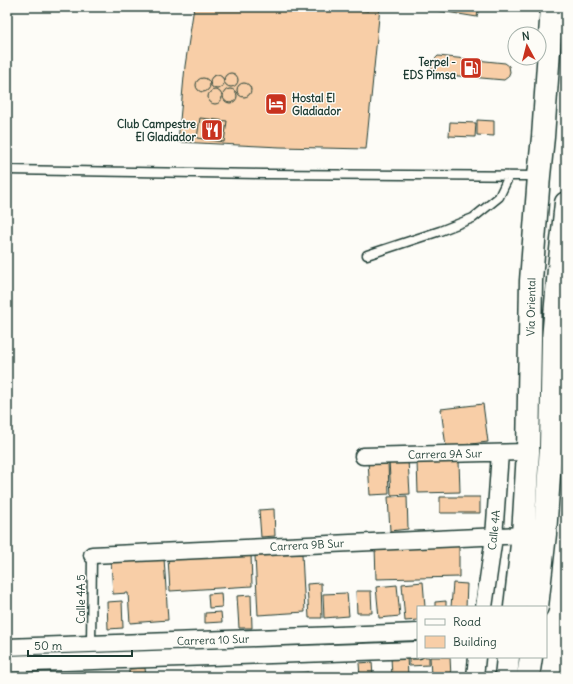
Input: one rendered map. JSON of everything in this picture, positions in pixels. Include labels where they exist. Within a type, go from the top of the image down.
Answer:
[{"type":"highway","name":"Vía Oriental","points":[[515,606],[523,535],[528,452],[531,281],[539,176],[544,137],[552,7]]},
{"type":"highway","points":[[537,606],[545,534],[551,447],[554,340],[559,269],[566,203]]},
{"type":"highway","points":[[506,677],[508,658]]},
{"type":"highway","points":[[528,677],[531,658]]},
{"type":"street","name":"Carrera 9A Sur","points":[[363,456],[528,452]]},
{"type":"street","name":"Calle 4A","points":[[484,606],[494,537],[500,453]]},
{"type":"street","name":"Carrera 9B Sur","points":[[92,555],[523,535]]},
{"type":"street","name":"Carrera 10 Sur","points":[[7,647],[417,632]]},
{"type":"street","points":[[279,637],[280,655]]},
{"type":"street","name":"Carrera 10 Sur","points":[[7,664],[417,650]]},
{"type":"street","points":[[475,677],[477,658]]},
{"type":"lane","points":[[7,170],[539,176]]},
{"type":"lane","points":[[367,254],[473,218],[499,196],[509,176]]},
{"type":"lane","name":"Calle 4A 5","points":[[91,644],[92,555]]},
{"type":"building","name":"Hostal El Gladiador","points":[[194,7],[380,7],[366,149],[280,147],[178,142],[185,66]]},
{"type":"building","points":[[368,7],[368,11],[341,8]]},
{"type":"building","points":[[416,7],[479,7],[477,17]]},
{"type":"building","name":"Terpel - EDS Pimsa","points":[[438,56],[505,63],[509,66],[510,72],[508,77],[504,80],[436,74],[432,70],[431,64]]},
{"type":"building","points":[[231,73],[236,75],[238,80],[236,85],[231,87],[226,85],[224,80],[226,75]]},
{"type":"building","points":[[217,75],[222,77],[224,82],[222,87],[217,89],[212,87],[210,82],[212,77]]},
{"type":"building","points":[[203,78],[208,80],[210,85],[208,90],[203,92],[198,90],[196,85],[198,80]]},
{"type":"building","points":[[244,83],[249,85],[251,90],[249,95],[244,97],[239,95],[237,90],[239,85]]},
{"type":"building","points":[[230,89],[235,91],[237,96],[235,101],[230,103],[225,101],[223,96],[225,91]]},
{"type":"building","points":[[215,90],[220,92],[222,97],[220,102],[215,104],[210,102],[208,97],[210,92]]},
{"type":"building","name":"Club Campestre El Gladiador","points":[[200,118],[227,121],[224,142],[197,138]]},
{"type":"building","points":[[477,120],[494,121],[494,136],[477,135]]},
{"type":"building","points":[[450,122],[476,123],[475,137],[449,136]]},
{"type":"building","points":[[483,404],[488,442],[446,447],[441,409]]},
{"type":"building","points":[[408,460],[410,494],[391,495],[389,461]]},
{"type":"building","points":[[368,461],[388,461],[389,494],[370,495]]},
{"type":"building","points":[[459,461],[460,492],[418,493],[417,462]]},
{"type":"building","points":[[407,496],[408,529],[390,531],[388,497]]},
{"type":"building","points":[[440,497],[480,497],[480,513],[440,513]]},
{"type":"building","points":[[274,509],[275,536],[261,537],[259,510]]},
{"type":"building","points":[[459,545],[459,577],[376,579],[375,547]]},
{"type":"building","points":[[251,554],[252,586],[170,591],[168,558]]},
{"type":"building","points":[[302,554],[305,612],[258,615],[255,556]]},
{"type":"building","points":[[164,558],[168,620],[130,623],[128,593],[113,594],[111,561]]},
{"type":"building","points":[[423,582],[425,606],[417,606],[417,620],[405,621],[402,584]]},
{"type":"building","points":[[321,583],[322,618],[309,618],[307,584]]},
{"type":"building","points":[[453,583],[467,584],[466,606],[451,606]]},
{"type":"building","points":[[397,585],[400,616],[379,618],[376,587]]},
{"type":"building","points":[[356,591],[371,591],[372,613],[357,613]]},
{"type":"building","points":[[221,593],[222,607],[209,608],[208,594]]},
{"type":"building","points":[[347,593],[349,616],[324,618],[323,594]]},
{"type":"building","points":[[251,595],[252,628],[239,628],[237,596]]},
{"type":"building","points":[[122,601],[123,628],[108,629],[107,602]]},
{"type":"building","points":[[446,601],[446,606],[435,606],[435,602]]},
{"type":"building","points":[[221,612],[222,622],[205,623],[205,613]]},
{"type":"building","points":[[407,656],[408,677],[392,677],[391,657]]},
{"type":"building","points":[[409,656],[429,658],[429,665],[409,666]]},
{"type":"building","points":[[430,658],[450,658],[451,677],[431,677]]},
{"type":"building","points":[[372,662],[373,677],[360,677],[359,663]]},
{"type":"building","points":[[145,668],[146,677],[129,677],[129,669]]},
{"type":"building","points":[[308,672],[309,677],[271,677],[271,676]]},
{"type":"place","name":"Terpel - EDS Pimsa","points":[[471,68]]},
{"type":"place","name":"Hostal El Gladiador","points":[[276,104]]},
{"type":"place","name":"Club Campestre El Gladiador","points":[[212,130]]}]
